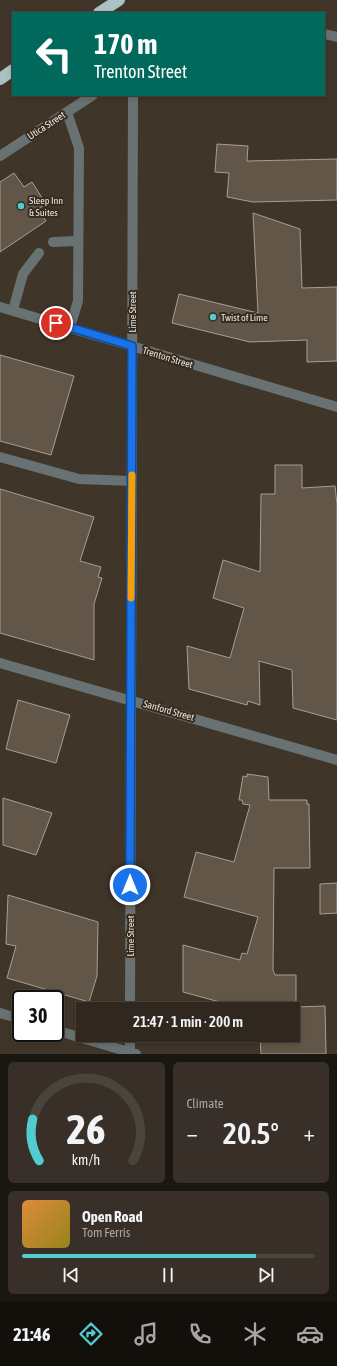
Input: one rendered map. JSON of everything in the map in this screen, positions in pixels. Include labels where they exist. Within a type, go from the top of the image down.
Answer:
[{"type":"highway","points":[[101,12],[119,0]]},
{"type":"highway","points":[[0,79],[12,71]]},
{"type":"street","points":[[325,34],[337,37]]},
{"type":"street","name":"Utica Street","points":[[0,156],[91,96]]},
{"type":"street","name":"Lime Street","points":[[130,1002],[133,96]]},
{"type":"street","points":[[67,112],[79,148],[78,302],[70,327]]},
{"type":"street","points":[[53,242],[78,241]]},
{"type":"street","points":[[13,310],[23,274],[39,253]]},
{"type":"street","name":"Trenton Street","points":[[0,306],[337,407]]},
{"type":"street","points":[[0,457],[79,479],[132,481]]},
{"type":"street","name":"Sanford Street","points":[[0,663],[131,699],[337,760]]},
{"type":"street","points":[[0,1013],[12,1016]]},
{"type":"street","points":[[64,1033],[132,1053],[131,1042]]},
{"type":"building","points":[[217,144],[248,146],[247,161],[337,159],[337,200],[253,202],[227,197],[229,173],[215,172]]},
{"type":"building","name":"Sleep Inn & Suites","points":[[14,173],[24,187],[32,182],[46,204],[38,209],[46,221],[0,252],[0,182]]},
{"type":"building","points":[[253,213],[300,229],[302,288],[337,287],[337,361],[307,362],[307,340],[250,342],[172,323],[179,294],[258,313]]},
{"type":"building","points":[[0,355],[74,376],[51,455],[0,441]]},
{"type":"building","points":[[275,465],[302,465],[302,488],[335,486],[337,504],[337,720],[293,708],[292,670],[259,661],[260,705],[248,701],[247,705],[189,689],[187,646],[230,658],[244,608],[213,598],[223,560],[260,572],[261,494],[275,494]]},
{"type":"building","points":[[0,489],[94,517],[80,561],[101,567],[98,577],[102,578],[94,604],[94,660],[0,633]]},
{"type":"building","points":[[18,700],[70,715],[56,763],[6,749]]},
{"type":"building","points":[[247,774],[268,777],[269,800],[307,800],[307,804],[309,804],[310,868],[274,868],[273,970],[275,975],[296,975],[296,1002],[220,1002],[183,992],[183,945],[240,960],[242,953],[247,954],[258,917],[184,897],[196,852],[234,862],[250,805],[243,804],[242,800],[239,800],[243,776],[247,777]]},
{"type":"building","points":[[3,798],[52,813],[36,855],[3,845]]},
{"type":"building","points":[[337,883],[337,913],[320,914],[320,884]]},
{"type":"building","points":[[8,895],[98,922],[97,976],[89,1002],[64,995],[64,990],[48,990],[7,978],[16,946],[6,944]]},
{"type":"building","points":[[325,1006],[326,1054],[261,1054],[260,1042],[300,1042],[300,1007]]},
{"type":"slow traffic","points":[[131,598],[132,475]]},
{"type":"place","name":"Sleep Inn & Suites","points":[[21,206]]},
{"type":"place","name":"Twist of Lime","points":[[213,317]]},
{"type":"route","points":[[56,323],[132,346],[130,885]]}]
